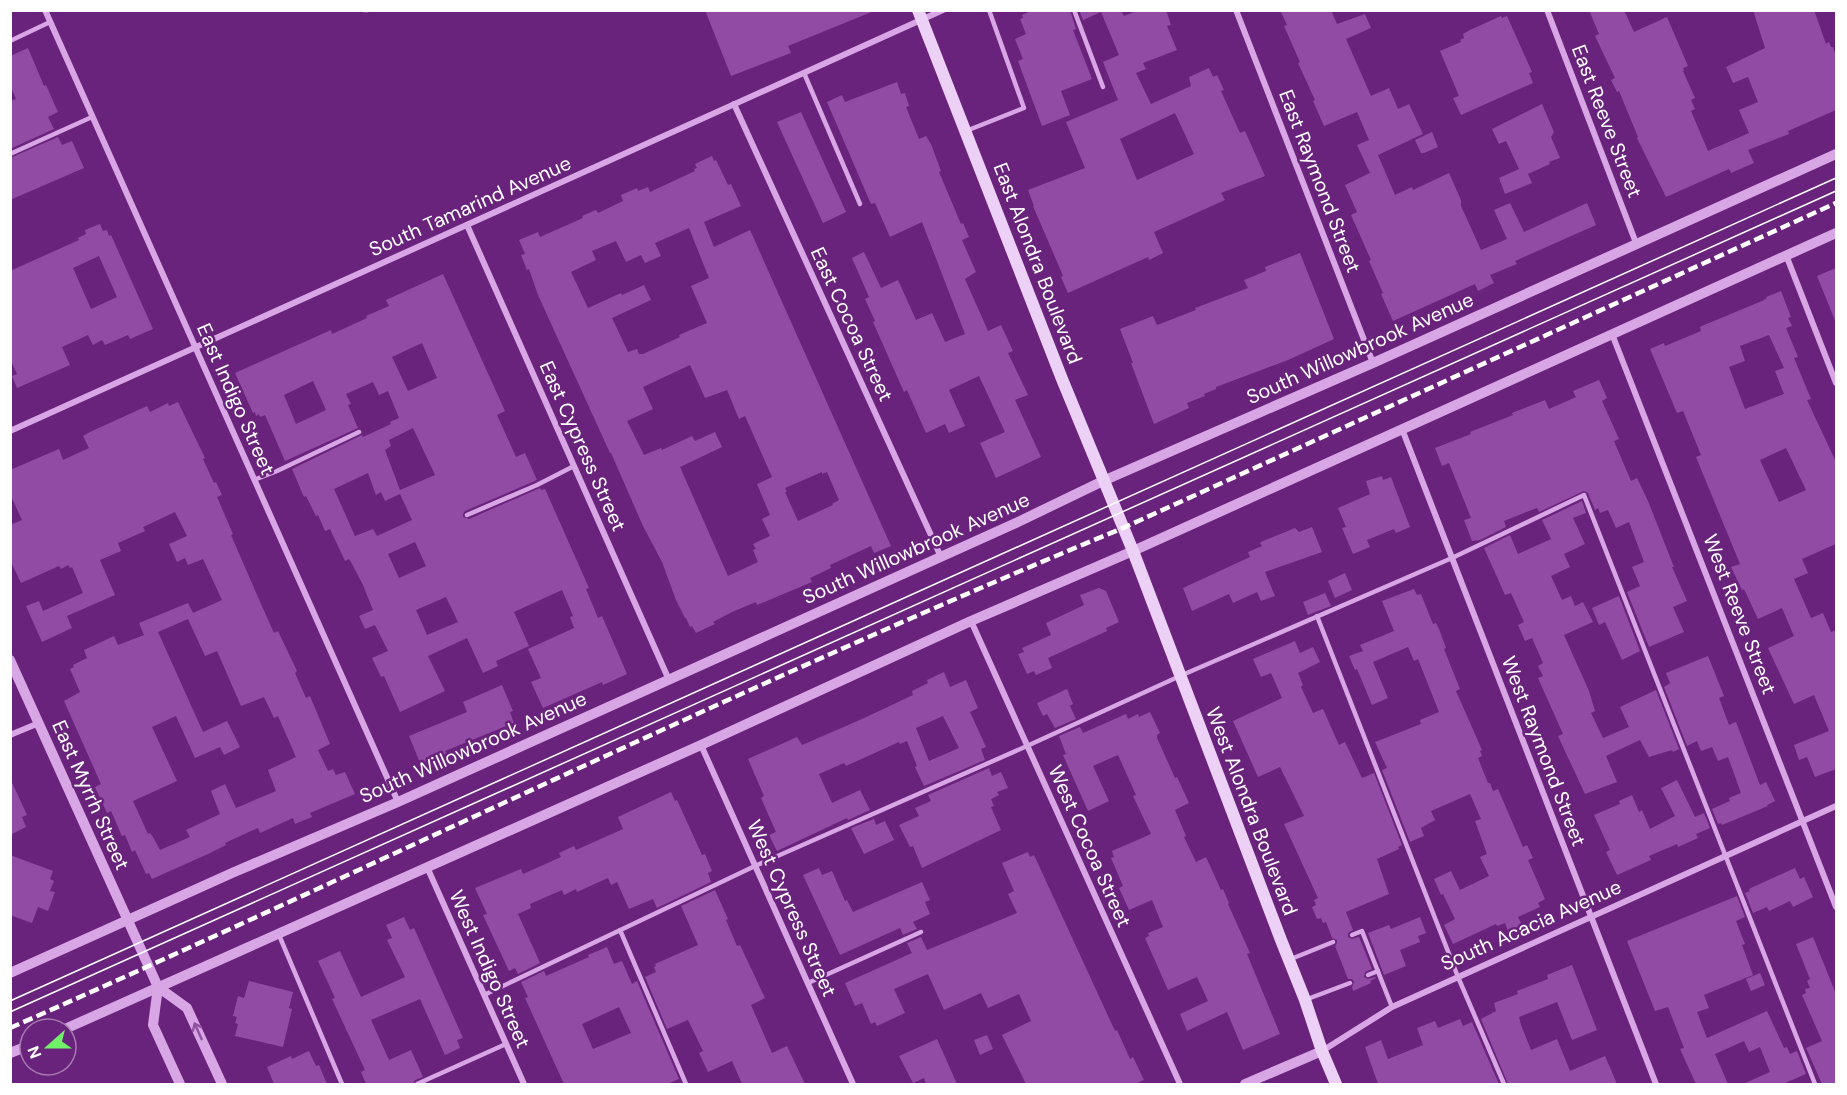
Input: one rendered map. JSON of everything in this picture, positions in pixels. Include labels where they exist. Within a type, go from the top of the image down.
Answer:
[{"type":"main road","name":"East Alondra Boulevard","points":[[920,15],[1103,481],[1133,551]]},
{"type":"main road","name":"West Alondra Boulevard","points":[[1133,551],[1336,1084]]},
{"type":"street","name":"East Indigo Street","points":[[45,10],[398,802]]},
{"type":"street","name":"South Tamarind Avenue","points":[[10,432],[804,73],[920,15],[943,10]]},
{"type":"street","name":"East Raymond Street","points":[[1236,10],[1373,363]]},
{"type":"street","name":"East Reeve Street","points":[[1547,10],[1636,243]]},
{"type":"street","name":"East Cocoa Street","points":[[734,104],[940,557]]},
{"type":"street","name":"South Willowbrook Avenue","points":[[10,973],[398,802],[1018,522],[1103,481],[1373,363],[1836,154]]},
{"type":"street","name":"East Cypress Street","points":[[467,225],[669,680]]},
{"type":"street","points":[[78,1023],[971,621],[1133,551],[1836,233]]},
{"type":"street","points":[[1786,255],[1836,383]]},
{"type":"street","name":"West Reeve Street","points":[[1612,333],[1836,907]]},
{"type":"street","name":"West Raymond Street","points":[[1402,429],[1656,1084]]},
{"type":"street","name":"West Cocoa Street","points":[[971,621],[1180,1084]]},
{"type":"street","name":"East Myrrh Street","points":[[10,660],[158,987]]},
{"type":"street","points":[[10,735],[39,723]]},
{"type":"street","name":"West Cypress Street","points":[[700,745],[853,1084]]},
{"type":"street","name":"South Acacia Avenue","points":[[1245,1084],[1322,1052],[1392,1007],[1836,806]]},
{"type":"street","name":"West Indigo Street","points":[[427,867],[524,1084]]},
{"type":"street","points":[[158,987],[153,1025],[180,1084]]},
{"type":"street","points":[[158,987],[187,1008],[222,1084]]},
{"type":"lane","points":[[966,131],[1024,108],[989,10]]},
{"type":"lane","points":[[1074,10],[1103,87]]},
{"type":"lane","points":[[10,41],[50,22]]},
{"type":"lane","points":[[804,73],[860,204]]},
{"type":"lane","points":[[10,154],[92,117]]},
{"type":"lane","points":[[254,480],[359,432]]},
{"type":"lane","points":[[467,515],[537,485],[574,466]]},
{"type":"lane","points":[[484,995],[755,866],[1180,676],[1452,558],[1584,495],[1815,1084]]},
{"type":"lane","points":[[1317,616],[1458,978],[1504,1084]]},
{"type":"lane","points":[[620,930],[686,1084]]},
{"type":"lane","points":[[1352,935],[1362,931],[1392,1007]]},
{"type":"lane","points":[[808,983],[921,932]]},
{"type":"lane","points":[[278,933],[342,1084]]},
{"type":"lane","points":[[1288,960],[1333,942]]},
{"type":"lane","points":[[1368,975],[1378,972]]},
{"type":"lane","points":[[1305,1000],[1350,982]]},
{"type":"lane","points":[[417,1084],[506,1044]]},
{"type":"building","points":[[705,10],[874,11],[788,46],[791,53],[731,76]]},
{"type":"building","points":[[1032,10],[1070,10],[1076,29],[1073,30],[1092,79],[1061,91],[1070,115],[1042,126],[1018,61],[1023,59],[1015,39],[1026,34],[1020,19],[1023,18],[1022,15]]},
{"type":"building","points":[[1079,10],[1121,10],[1124,16],[1139,10],[1166,10],[1171,25],[1167,26],[1177,50],[1143,63],[1146,69],[1136,73],[1151,104],[1191,86],[1189,77],[1209,68],[1213,77],[1217,75],[1224,90],[1221,91],[1240,133],[1245,131],[1265,176],[1221,193],[1225,200],[1154,232],[1163,253],[1149,260],[1148,257],[1068,293],[1028,190],[1085,168],[1066,122],[1118,100],[1103,62],[1119,55],[1101,12],[1083,20]],"holes":[[[1175,113],[1194,154],[1137,180],[1120,139]]]},
{"type":"building","points":[[1280,10],[1331,10],[1337,24],[1365,14],[1371,28],[1346,39],[1371,96],[1389,88],[1398,109],[1409,104],[1423,134],[1378,155],[1395,195],[1412,187],[1413,190],[1449,173],[1481,250],[1507,239],[1494,210],[1510,203],[1524,232],[1587,203],[1596,225],[1515,261],[1517,264],[1490,275],[1494,283],[1478,291],[1475,284],[1393,321],[1369,261],[1371,260],[1351,215],[1357,212],[1345,185],[1370,173],[1357,145],[1369,140],[1357,112],[1324,126],[1298,63],[1300,62],[1284,26],[1287,25]]},
{"type":"building","points":[[1589,10],[1624,10],[1634,32],[1667,17],[1688,66],[1683,68],[1683,71],[1695,98],[1691,100],[1695,109],[1691,111],[1708,151],[1749,133],[1739,110],[1758,102],[1748,77],[1733,83],[1726,67],[1765,48],[1753,10],[1814,10],[1826,44],[1829,42],[1836,56],[1836,110],[1788,131],[1789,134],[1748,150],[1754,163],[1731,173],[1729,169],[1666,197],[1637,138],[1619,91],[1617,92],[1611,80],[1615,78],[1595,36],[1599,34]]},
{"type":"building","points":[[1501,16],[1502,18],[1507,16],[1532,72],[1529,73],[1533,83],[1461,115],[1453,98],[1459,96],[1440,51],[1461,42],[1460,40],[1464,38],[1463,34]]},
{"type":"building","points":[[28,48],[58,112],[48,117],[54,129],[10,149],[10,101],[16,99],[10,85],[10,56]]},
{"type":"building","points":[[897,82],[901,94],[905,93],[909,106],[906,107],[919,139],[926,136],[931,144],[941,171],[939,172],[961,224],[963,223],[969,237],[962,240],[976,272],[965,279],[988,331],[1001,325],[1013,351],[1008,353],[1028,395],[1015,400],[1041,457],[996,478],[980,443],[1005,432],[979,376],[949,390],[965,426],[949,433],[945,424],[926,433],[907,390],[904,392],[873,322],[875,321],[865,299],[869,297],[852,258],[864,252],[881,288],[898,280],[916,320],[932,313],[945,342],[965,334],[922,222],[890,237],[875,203],[871,204],[827,102],[842,95],[845,102]]},
{"type":"building","points":[[1542,104],[1554,132],[1551,137],[1560,158],[1528,174],[1532,183],[1505,194],[1499,178],[1519,169],[1506,141],[1499,144],[1492,129]]},
{"type":"building","points":[[801,112],[846,212],[823,223],[777,122]]},
{"type":"building","points":[[1432,132],[1438,147],[1421,153],[1415,140]]},
{"type":"building","points":[[58,137],[62,145],[72,141],[84,168],[10,200],[10,158]]},
{"type":"building","points":[[712,156],[728,185],[731,184],[741,206],[704,222],[714,247],[750,230],[891,546],[874,553],[871,546],[830,565],[831,568],[810,578],[812,582],[757,605],[756,602],[732,612],[696,633],[692,626],[690,627],[676,600],[662,562],[643,526],[538,295],[529,269],[527,270],[521,255],[525,254],[519,240],[538,232],[540,237],[596,210],[598,213],[623,201],[621,195],[637,188],[638,191],[648,187],[650,192],[695,171],[694,169],[697,168],[695,164]],"holes":[[[689,228],[709,278],[691,286],[707,323],[643,354],[639,354],[637,349],[628,352],[612,318],[651,300],[644,285],[588,308],[571,272],[596,260],[592,251],[616,241],[626,262],[641,255],[645,263],[661,256],[655,243]],[[690,365],[705,398],[727,390],[739,419],[745,416],[772,477],[757,484],[770,515],[762,519],[770,536],[753,544],[758,562],[728,576],[680,467],[722,447],[715,432],[695,441],[692,436],[662,450],[661,448],[644,455],[627,421],[653,409],[643,387]],[[827,472],[839,500],[798,521],[785,488]]]},
{"type":"building","points":[[100,224],[103,231],[107,230],[109,236],[111,235],[153,329],[130,339],[128,335],[105,345],[102,340],[93,345],[88,335],[62,347],[70,365],[17,388],[12,376],[17,374],[10,359],[10,271],[79,240],[78,238],[86,234],[85,230]],"holes":[[[99,256],[117,297],[91,309],[73,268]]]},
{"type":"building","points":[[1300,253],[1334,339],[1288,360],[1216,387],[1204,394],[1205,396],[1187,403],[1189,408],[1154,424],[1120,329],[1153,316],[1157,325],[1196,310],[1195,308],[1248,288],[1244,280],[1266,271],[1265,267]]},
{"type":"building","points":[[1836,268],[1836,323],[1817,276]]},
{"type":"building","points":[[443,274],[505,411],[497,415],[516,457],[525,453],[537,480],[465,511],[463,517],[469,519],[540,488],[545,489],[589,588],[586,589],[598,618],[602,616],[627,674],[603,685],[602,682],[543,708],[531,682],[541,678],[528,649],[574,628],[570,617],[573,616],[562,590],[514,612],[529,646],[496,661],[498,666],[483,673],[467,638],[428,656],[445,691],[400,712],[384,676],[381,677],[372,658],[388,651],[375,625],[365,629],[359,616],[373,610],[363,585],[349,559],[345,561],[330,529],[325,531],[318,515],[316,516],[306,496],[304,497],[292,469],[362,435],[363,437],[391,424],[390,422],[399,418],[388,391],[379,395],[373,382],[346,394],[358,428],[285,461],[265,415],[260,417],[259,414],[256,416],[255,412],[253,413],[235,373],[331,330],[332,334],[367,318],[366,316],[389,306],[386,300]],"holes":[[[422,343],[437,378],[408,391],[392,357]],[[313,381],[326,410],[296,424],[284,395]],[[413,428],[435,475],[400,490],[385,450],[391,446],[389,440]],[[368,473],[376,495],[381,492],[385,501],[400,494],[412,520],[377,536],[373,529],[355,536],[334,489]],[[415,542],[426,566],[399,578],[388,554]],[[446,597],[458,622],[427,635],[416,610]]]},
{"type":"building","points":[[1781,291],[1791,317],[1788,318],[1792,326],[1786,328],[1798,357],[1794,358],[1811,399],[1807,400],[1836,462],[1836,544],[1802,559],[1808,573],[1794,579],[1811,618],[1823,613],[1831,632],[1836,630],[1836,769],[1815,777],[1807,757],[1799,760],[1794,745],[1829,731],[1814,695],[1794,704],[1768,648],[1794,636],[1782,608],[1758,619],[1744,589],[1742,590],[1731,567],[1740,564],[1696,457],[1701,455],[1683,411],[1677,413],[1650,349],[1664,343],[1665,346],[1701,331],[1700,327],[1762,301]],"holes":[[[1769,335],[1784,368],[1775,371],[1784,394],[1745,409],[1729,367],[1745,361],[1740,346]],[[1786,448],[1806,490],[1779,502],[1760,460]]]},
{"type":"building","points":[[1599,380],[1607,398],[1602,401],[1619,439],[1614,441],[1631,481],[1637,478],[1648,501],[1687,601],[1673,607],[1684,632],[1649,647],[1627,592],[1640,586],[1632,567],[1644,562],[1629,522],[1616,528],[1608,510],[1600,513],[1598,508],[1595,510],[1588,493],[1584,491],[1539,512],[1537,508],[1504,521],[1506,527],[1480,540],[1472,541],[1464,520],[1471,518],[1449,463],[1442,466],[1435,448],[1545,400],[1549,409],[1576,397],[1573,391]]},
{"type":"building","points":[[178,402],[205,458],[203,459],[214,483],[216,482],[222,495],[217,497],[233,534],[231,535],[274,633],[278,631],[297,671],[295,673],[306,698],[310,696],[330,744],[318,750],[328,771],[333,769],[336,775],[345,772],[355,794],[310,813],[312,817],[295,824],[293,818],[260,833],[258,828],[152,879],[149,873],[146,874],[135,850],[132,852],[125,835],[122,836],[111,811],[107,813],[95,787],[101,784],[64,701],[80,692],[70,669],[87,658],[84,650],[114,636],[118,645],[144,635],[139,623],[188,603],[193,613],[222,600],[203,559],[188,565],[185,558],[177,562],[169,544],[187,536],[175,512],[143,527],[145,531],[118,543],[121,551],[100,560],[115,595],[67,616],[72,628],[42,642],[26,606],[39,601],[43,611],[83,593],[72,567],[68,565],[61,569],[59,566],[21,583],[10,560],[10,525],[22,520],[10,494],[10,470],[59,449],[63,460],[89,448],[83,436],[90,432],[147,406],[150,412],[168,403],[169,406]],"holes":[[[188,619],[205,656],[217,651],[241,706],[264,697],[274,718],[278,716],[296,757],[268,770],[276,791],[236,808],[225,784],[211,791],[220,814],[186,830],[190,837],[160,850],[153,837],[150,833],[148,834],[133,801],[177,781],[152,727],[176,716],[195,758],[220,747],[224,755],[240,747],[227,721],[203,732],[158,632]]]},
{"type":"building","points":[[1382,476],[1383,480],[1391,477],[1410,527],[1396,533],[1394,529],[1367,540],[1370,547],[1353,554],[1342,528],[1346,527],[1338,508],[1370,494],[1366,481]]},
{"type":"building","points":[[1582,501],[1586,513],[1573,518],[1585,544],[1564,554],[1570,567],[1551,576],[1562,600],[1571,596],[1575,606],[1583,602],[1593,622],[1564,635],[1589,691],[1595,711],[1591,713],[1603,738],[1629,727],[1620,707],[1656,690],[1679,749],[1649,757],[1640,740],[1606,756],[1617,782],[1585,794],[1558,736],[1563,734],[1538,678],[1543,676],[1538,666],[1543,663],[1532,638],[1525,641],[1518,625],[1524,622],[1511,593],[1505,595],[1484,548],[1510,535],[1518,554],[1551,539],[1542,520]]},
{"type":"building","points":[[1312,527],[1322,552],[1265,572],[1275,596],[1261,601],[1257,592],[1233,603],[1229,594],[1192,611],[1183,588],[1250,557],[1248,552],[1262,546],[1260,543],[1263,541],[1295,528],[1299,532]]},
{"type":"building","points":[[1345,573],[1352,590],[1335,598],[1328,581]]},
{"type":"building","points":[[1099,588],[1106,591],[1119,622],[1106,628],[1107,631],[1048,658],[1052,668],[1036,675],[1034,671],[1027,674],[1018,654],[1024,652],[1022,648],[1051,635],[1046,623],[1084,605],[1080,595]]},
{"type":"building","points":[[1414,589],[1417,595],[1421,594],[1433,624],[1436,623],[1439,629],[1446,648],[1444,649],[1460,689],[1456,691],[1482,750],[1480,751],[1482,756],[1478,758],[1493,791],[1498,789],[1523,847],[1527,845],[1533,858],[1528,860],[1545,899],[1538,903],[1540,907],[1518,917],[1522,925],[1508,931],[1505,923],[1497,926],[1496,924],[1453,944],[1444,925],[1455,919],[1434,879],[1451,871],[1460,890],[1489,876],[1480,857],[1487,854],[1475,821],[1481,819],[1470,794],[1431,811],[1435,820],[1421,828],[1424,836],[1410,842],[1382,770],[1387,768],[1375,742],[1421,724],[1420,720],[1439,712],[1418,659],[1414,661],[1408,647],[1373,662],[1388,698],[1372,705],[1349,656],[1363,651],[1360,645],[1394,631],[1382,601]]},
{"type":"building","points":[[1325,593],[1331,606],[1308,615],[1303,602]]},
{"type":"building","points":[[1619,596],[1640,651],[1622,660],[1605,622],[1599,625],[1592,608]]},
{"type":"building","points":[[1295,641],[1300,653],[1313,647],[1320,662],[1298,673],[1303,685],[1301,687],[1313,713],[1323,709],[1339,745],[1345,742],[1362,778],[1374,773],[1402,845],[1398,847],[1399,849],[1377,859],[1389,894],[1346,912],[1353,930],[1348,933],[1348,937],[1352,939],[1359,937],[1372,969],[1365,972],[1364,977],[1376,978],[1370,981],[1371,983],[1353,991],[1354,982],[1348,979],[1335,946],[1337,940],[1332,938],[1326,922],[1323,923],[1321,918],[1317,919],[1312,907],[1316,905],[1314,900],[1318,898],[1284,824],[1304,816],[1280,767],[1258,777],[1233,721],[1282,698],[1271,673],[1261,677],[1253,659]]},
{"type":"building","points":[[1708,656],[1724,696],[1719,698],[1729,725],[1736,722],[1760,785],[1766,782],[1775,801],[1722,825],[1718,824],[1712,809],[1741,793],[1728,757],[1718,761],[1712,747],[1701,751],[1697,741],[1687,746],[1664,687],[1670,683],[1666,673]]},
{"type":"building","points":[[944,672],[950,687],[966,680],[978,708],[970,712],[986,747],[981,749],[985,760],[924,786],[907,741],[900,744],[899,742],[846,766],[844,763],[819,774],[832,803],[860,790],[870,810],[848,820],[847,818],[777,851],[769,835],[776,832],[761,798],[764,796],[748,759],[797,737],[802,745],[862,719],[913,695],[912,691],[928,683],[927,680]],"holes":[[[943,716],[959,748],[929,761],[916,728]]]},
{"type":"building","points":[[502,685],[513,711],[510,712],[514,723],[445,751],[447,754],[421,765],[409,736],[467,712],[463,702]]},
{"type":"building","points":[[1067,689],[1073,704],[1070,706],[1076,719],[1055,728],[1047,714],[1043,716],[1037,703]]},
{"type":"building","points":[[1150,712],[1160,733],[1157,738],[1189,803],[1175,810],[1186,836],[1184,837],[1196,862],[1206,857],[1221,890],[1223,889],[1280,1034],[1243,1050],[1227,1012],[1187,1031],[1180,1014],[1208,1001],[1197,977],[1168,990],[1145,938],[1149,936],[1148,933],[1163,927],[1152,900],[1129,910],[1119,888],[1123,886],[1111,858],[1114,857],[1112,851],[1151,834],[1133,796],[1136,795],[1118,755],[1093,766],[1109,801],[1088,811],[1063,755],[1066,754],[1059,736],[1080,727],[1083,733],[1126,714],[1128,719]]},
{"type":"building","points":[[989,768],[992,776],[1001,772],[1008,788],[997,792],[999,795],[991,799],[994,806],[991,807],[1001,830],[922,868],[913,846],[910,847],[899,825],[919,816],[915,808],[931,801],[928,795]]},
{"type":"building","points":[[10,778],[27,815],[22,817],[26,827],[10,835]]},
{"type":"building","points":[[1677,780],[1695,817],[1704,813],[1710,828],[1696,834],[1698,838],[1649,856],[1651,860],[1617,875],[1606,852],[1610,850],[1594,815],[1620,804],[1619,801],[1632,795],[1639,812],[1642,810],[1650,829],[1675,816],[1661,788]]},
{"type":"building","points":[[671,792],[675,801],[677,800],[702,855],[705,854],[712,871],[708,873],[711,882],[657,908],[653,899],[629,909],[617,882],[611,885],[608,878],[577,892],[576,889],[564,895],[562,890],[530,904],[531,908],[518,914],[540,963],[518,974],[515,968],[509,971],[483,915],[487,914],[475,888],[521,869],[523,874],[561,857],[559,853],[574,846],[576,850],[623,829],[618,817]]},
{"type":"building","points":[[874,819],[876,825],[885,821],[894,840],[864,854],[851,828]]},
{"type":"building","points":[[1028,852],[1030,857],[1034,855],[1115,1031],[1117,1030],[1130,1059],[1133,1057],[1144,1080],[1135,1084],[1026,1084],[1002,1035],[1031,1021],[1019,994],[988,1008],[981,993],[944,1010],[928,974],[894,989],[905,1013],[877,1026],[875,1022],[871,1024],[862,1003],[855,1006],[845,983],[912,953],[907,943],[921,937],[927,950],[1017,913],[1008,894],[1014,891],[1002,863]]},
{"type":"building","points":[[10,855],[53,871],[50,879],[54,881],[50,891],[55,892],[48,911],[38,907],[32,923],[10,915]]},
{"type":"building","points":[[819,868],[822,875],[832,871],[845,901],[847,900],[853,912],[922,882],[930,900],[925,902],[930,914],[913,922],[917,929],[903,935],[900,928],[840,955],[803,875]]},
{"type":"building","points":[[1795,868],[1800,879],[1804,877],[1813,897],[1793,907],[1790,901],[1769,911],[1767,907],[1753,913],[1745,893]]},
{"type":"building","points":[[715,890],[737,946],[740,945],[765,998],[751,1005],[772,1053],[787,1046],[805,1084],[742,1084],[732,1061],[708,1072],[699,1053],[703,1051],[688,1020],[667,1029],[645,977],[656,972],[655,964],[698,945],[681,906]]},
{"type":"building","points":[[1737,896],[1745,917],[1736,921],[1753,975],[1704,995],[1709,1008],[1697,1012],[1707,1038],[1767,1011],[1784,1048],[1787,1047],[1790,1054],[1797,1051],[1806,1074],[1783,1084],[1743,1084],[1770,1072],[1760,1047],[1749,1052],[1744,1041],[1715,1054],[1728,1084],[1696,1084],[1680,1049],[1684,1048],[1668,1007],[1655,1011],[1627,941]]},
{"type":"building","points":[[404,917],[410,930],[414,928],[463,1038],[457,1040],[460,1048],[445,1055],[420,999],[371,1020],[389,1060],[411,1050],[423,1077],[415,1080],[413,1084],[366,1084],[361,1072],[365,1070],[332,999],[335,998],[318,961],[340,951],[361,997],[405,977],[387,940],[392,938],[386,925]]},
{"type":"building","points":[[1420,917],[1426,933],[1418,936],[1420,942],[1400,950],[1406,966],[1384,975],[1368,933],[1389,925],[1391,929]]},
{"type":"building","points":[[1813,937],[1836,994],[1836,1084],[1822,1084],[1806,1048],[1822,1041],[1802,995],[1806,993],[1805,989],[1810,988],[1807,981],[1810,979],[1796,944]]},
{"type":"building","points":[[607,947],[614,964],[622,961],[632,984],[637,981],[679,1079],[667,1084],[564,1084],[525,998],[528,997],[521,982],[544,971],[546,976],[589,957],[588,955]],"holes":[[[619,1007],[631,1033],[593,1049],[582,1024]]]},
{"type":"building","points":[[1572,965],[1597,1030],[1572,1040],[1557,1002],[1519,1017],[1521,1025],[1531,1050],[1557,1039],[1570,1071],[1605,1056],[1617,1084],[1508,1084],[1481,1019],[1496,1011],[1494,1003],[1518,994],[1517,991],[1548,979],[1547,975]]},
{"type":"building","points":[[1760,973],[1765,985],[1751,991],[1746,979]]},
{"type":"building","points":[[249,981],[293,992],[289,1008],[292,1009],[283,1047],[235,1036],[238,1024],[235,1023],[237,1017],[233,1016],[238,996],[244,998]]},
{"type":"building","points":[[1460,1019],[1463,1026],[1472,1022],[1499,1084],[1378,1084],[1365,1047],[1381,1040],[1388,1059],[1423,1045],[1417,1028],[1435,1021],[1438,1028]]},
{"type":"building","points":[[987,1035],[993,1049],[980,1055],[974,1040]]},
{"type":"building","points":[[937,1039],[957,1084],[926,1084],[924,1078],[913,1083],[899,1056]]},
{"type":"building","points":[[309,1051],[316,1066],[319,1065],[327,1084],[274,1084],[267,1067]]},
{"type":"tram line","points":[[10,1001],[1836,178]]},
{"type":"tram line","points":[[10,1012],[1836,191]]},
{"type":"railway","points":[[10,1028],[843,648],[1123,528],[1836,203]]}]
